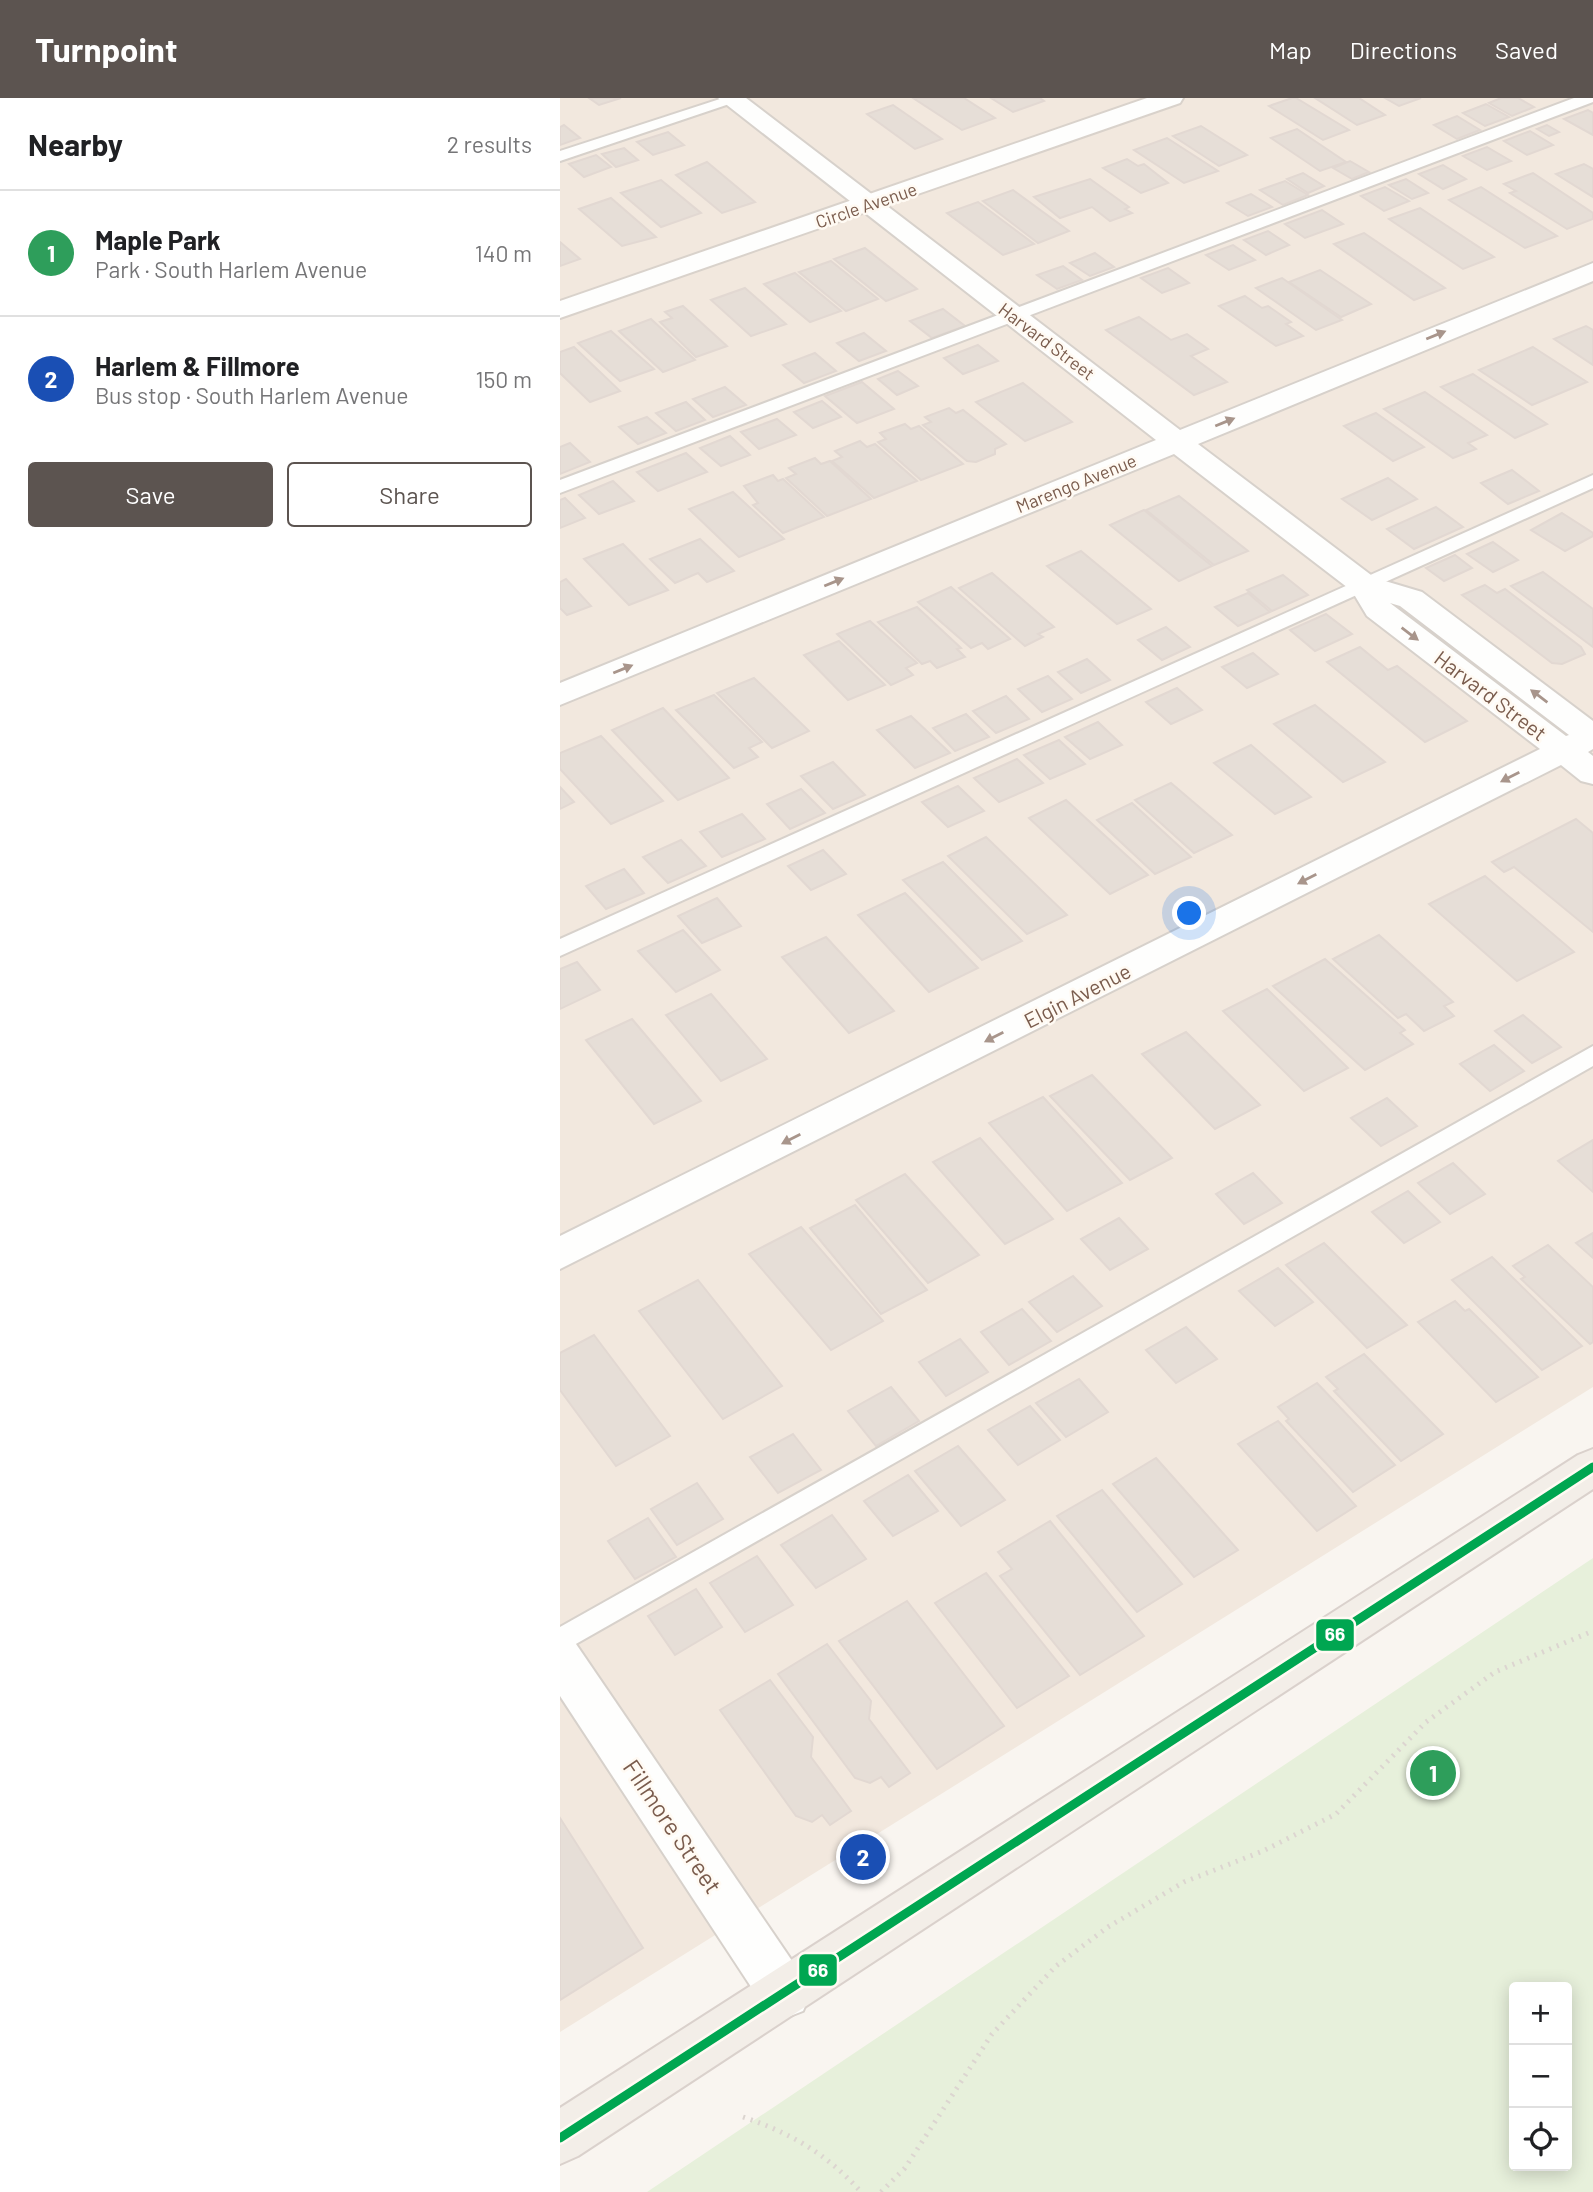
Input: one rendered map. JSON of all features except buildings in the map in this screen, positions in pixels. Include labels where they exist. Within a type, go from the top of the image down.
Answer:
[{"type":"main road","points":[[560,2138],[1593,1466]]},
{"type":"street","name":"Circle Avenue","points":[[560,310],[1171,98]]},
{"type":"street","name":"Harvard Street","points":[[734,99],[1364,585],[1378,609],[1585,740],[1593,773]]},
{"type":"street","name":"Marengo Avenue","points":[[560,695],[1593,271]]},
{"type":"street","name":"Elgin Avenue","points":[[560,1255],[1585,740]]},
{"type":"street","name":"Fillmore Street","points":[[560,1658],[785,1994]]},
{"type":"lane","points":[[560,487],[1588,98]]},
{"type":"lane","points":[[560,156],[734,99]]},
{"type":"lane","points":[[560,948],[1593,481]]},
{"type":"lane","points":[[560,1641],[1593,1055]]},
{"type":"path","points":[[881,2192],[905,2168],[992,2034],[1056,1966],[1108,1927],[1184,1882],[1263,1851],[1336,1814],[1426,1722],[1495,1672],[1593,1631]]},
{"type":"path","points":[[743,2117],[788,2132],[835,2161],[860,2192]]},
{"type":"shaded area","points":[[560,98],[1593,98],[1593,1387],[560,2032]]},
{"type":"green space","points":[[1593,1558],[1593,2192],[647,2192]]},
{"type":"transit line","name":"66","points":[[560,2138],[1593,1467]]},
{"type":"place","name":"Maple Park","points":[[1433,1773]]},
{"type":"place","name":"Harlem & Fillmore","points":[[863,1857]]}]
